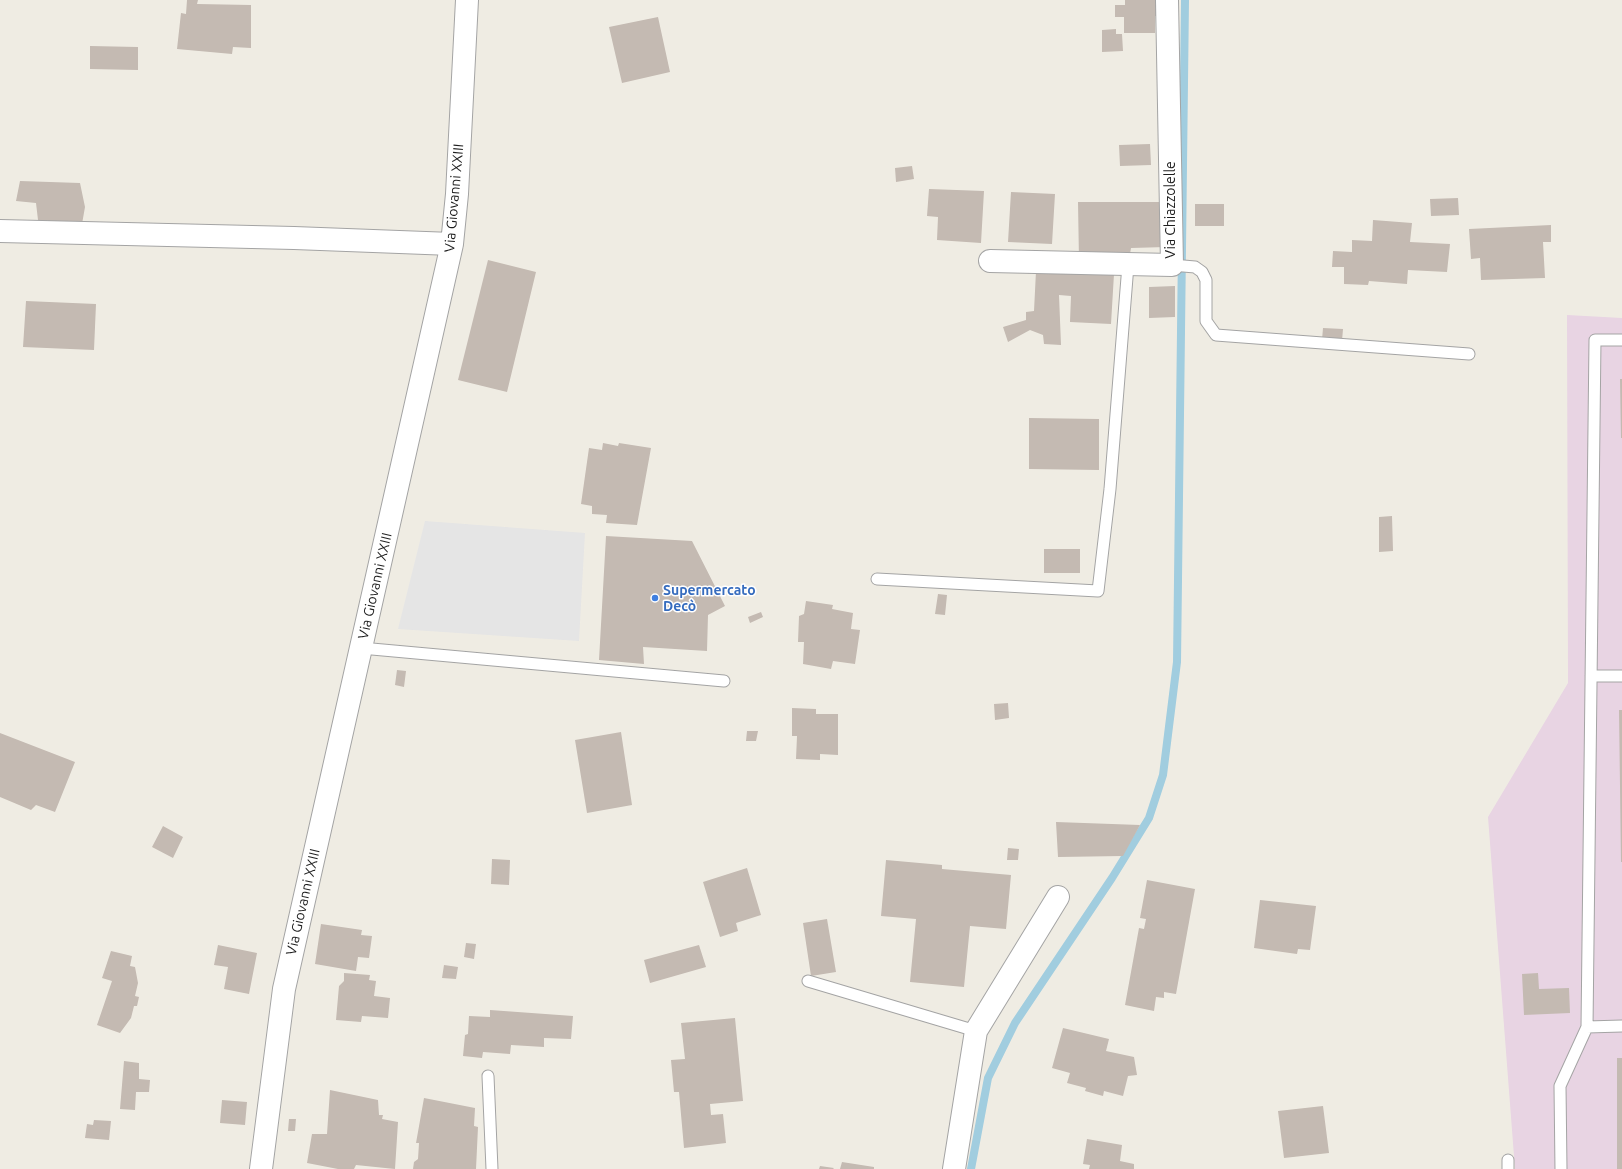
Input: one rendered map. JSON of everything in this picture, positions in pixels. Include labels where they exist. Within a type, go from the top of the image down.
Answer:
[{"type":"street","name":"Via Giovanni XXIII","points":[[261,1169],[284,989],[452,244],[457,194],[467,0]]},
{"type":"street","name":"Via Chiazzolelle","points":[[990,261],[1172,265],[1167,0]]},
{"type":"street","points":[[0,231],[294,238],[452,244]]},
{"type":"street","points":[[954,1169],[976,1031],[1058,897]]},
{"type":"lane","points":[[877,579],[1098,591],[1110,489],[1128,265]]},
{"type":"lane","points":[[1172,265],[1195,267],[1202,272],[1206,280],[1206,321],[1216,335],[1469,354]]},
{"type":"lane","points":[[1561,1169],[1560,1086],[1587,1027],[1595,340],[1622,340]]},
{"type":"lane","points":[[361,648],[724,681]]},
{"type":"lane","points":[[1591,676],[1622,676]]},
{"type":"lane","points":[[808,981],[976,1031]]},
{"type":"lane","points":[[1587,1027],[1622,1026]]},
{"type":"lane","points":[[488,1076],[492,1169]]},
{"type":"shaded area","points":[[1567,315],[1622,318],[1622,1169],[1515,1169],[1488,817],[1568,683]]},
{"type":"shaded area","points":[[425,521],[585,533],[579,641],[398,629]]},
{"type":"building","points":[[187,0],[198,0],[197,4],[251,5],[251,48],[233,47],[232,54],[177,49],[181,13],[186,14]]},
{"type":"building","points":[[1125,0],[1166,0],[1166,16],[1155,16],[1155,33],[1124,33],[1124,17],[1115,17],[1115,5],[1125,5]]},
{"type":"building","points":[[658,17],[670,72],[622,83],[609,27]]},
{"type":"building","points":[[1116,29],[1116,34],[1122,34],[1123,51],[1102,52],[1102,30]]},
{"type":"building","points":[[90,46],[138,47],[138,70],[90,69]]},
{"type":"building","points":[[1150,144],[1151,165],[1120,166],[1119,145]]},
{"type":"building","points":[[912,166],[914,179],[896,182],[895,168]]},
{"type":"building","points":[[20,181],[80,183],[85,207],[82,224],[38,220],[36,203],[16,201]]},
{"type":"building","points":[[929,189],[984,191],[981,243],[937,240],[938,217],[927,216]]},
{"type":"building","points":[[1011,192],[1055,194],[1052,244],[1008,242]]},
{"type":"building","points":[[1458,198],[1459,215],[1431,216],[1430,199]]},
{"type":"building","points":[[1078,202],[1166,202],[1166,247],[1131,248],[1130,254],[1079,261]]},
{"type":"building","points":[[1195,204],[1224,204],[1224,226],[1195,226]]},
{"type":"building","points":[[1373,220],[1412,223],[1410,242],[1450,244],[1447,272],[1408,270],[1407,284],[1369,281],[1368,285],[1344,284],[1344,267],[1332,267],[1333,251],[1352,252],[1352,240],[1372,241]]},
{"type":"building","points":[[1551,225],[1551,242],[1543,242],[1545,278],[1481,280],[1480,258],[1471,259],[1469,229]]},
{"type":"building","points":[[488,260],[536,272],[507,392],[458,380]]},
{"type":"building","points":[[1036,271],[1114,274],[1111,324],[1070,322],[1071,296],[1059,295],[1061,345],[1044,344],[1043,335],[1030,330],[1008,342],[1003,327],[1026,320],[1026,312],[1034,311]]},
{"type":"building","points":[[1175,286],[1175,317],[1149,318],[1149,287]]},
{"type":"building","points":[[26,301],[96,304],[94,350],[23,347]]},
{"type":"building","points":[[1323,328],[1343,329],[1342,341],[1322,340]]},
{"type":"building","points":[[1620,379],[1622,379],[1622,438],[1621,438]]},
{"type":"building","points":[[1029,418],[1099,419],[1099,470],[1029,469]]},
{"type":"building","points":[[603,443],[618,446],[619,443],[651,448],[637,525],[606,523],[607,515],[592,514],[592,506],[581,504],[589,448],[602,450]]},
{"type":"building","points":[[1392,516],[1393,551],[1379,552],[1379,517]]},
{"type":"building","points":[[606,536],[692,541],[725,606],[708,615],[707,651],[643,647],[644,664],[599,660]]},
{"type":"building","points":[[1044,549],[1080,549],[1080,573],[1044,573]]},
{"type":"building","points":[[938,594],[947,595],[945,615],[935,614]]},
{"type":"building","points":[[806,601],[833,605],[832,609],[853,613],[851,629],[860,630],[855,664],[833,661],[831,669],[803,664],[804,642],[798,642],[799,616],[804,614]]},
{"type":"building","points":[[761,612],[763,617],[750,623],[748,617]]},
{"type":"building","points":[[397,670],[406,671],[404,687],[395,685]]},
{"type":"building","points":[[1008,703],[1009,718],[995,720],[994,704]]},
{"type":"building","points":[[792,708],[816,709],[816,714],[838,714],[838,755],[820,754],[820,760],[796,759],[797,736],[792,736]]},
{"type":"building","points":[[1619,710],[1622,710],[1622,862],[1621,862]]},
{"type":"building","points":[[747,731],[758,731],[756,741],[746,741]]},
{"type":"building","points":[[621,732],[632,805],[587,813],[575,740]]},
{"type":"building","points":[[0,733],[75,762],[55,812],[36,805],[31,810],[0,797]]},
{"type":"building","points":[[1056,822],[1140,825],[1123,856],[1058,857]]},
{"type":"building","points":[[163,826],[183,837],[173,858],[152,847]]},
{"type":"building","points":[[1008,848],[1019,849],[1018,860],[1007,860]]},
{"type":"building","points":[[492,859],[510,860],[509,885],[491,884]]},
{"type":"building","points":[[886,860],[942,865],[942,869],[1011,875],[1006,929],[970,926],[964,987],[910,982],[916,919],[881,916]]},
{"type":"building","points":[[747,868],[761,915],[736,923],[738,931],[720,937],[703,882]]},
{"type":"building","points":[[1147,880],[1195,889],[1176,994],[1164,992],[1164,998],[1156,997],[1154,1011],[1125,1005],[1139,928],[1144,929],[1146,919],[1140,918]]},
{"type":"building","points":[[1260,900],[1316,906],[1310,950],[1298,949],[1297,954],[1254,948]]},
{"type":"building","points":[[827,919],[836,972],[811,976],[803,923]]},
{"type":"building","points":[[321,924],[362,930],[361,935],[372,936],[369,958],[358,957],[356,971],[315,964]]},
{"type":"building","points":[[466,943],[476,944],[474,959],[464,957]]},
{"type":"building","points":[[218,945],[257,953],[249,994],[224,989],[228,967],[214,965]]},
{"type":"building","points":[[699,945],[706,967],[650,983],[644,960]]},
{"type":"building","points":[[111,951],[132,956],[130,966],[135,967],[138,983],[135,996],[139,997],[137,1006],[134,1006],[131,1018],[120,1033],[97,1025],[112,981],[102,978]]},
{"type":"building","points":[[444,965],[458,967],[456,979],[442,978]]},
{"type":"building","points":[[344,973],[370,975],[369,980],[376,981],[374,996],[390,998],[388,1018],[362,1016],[361,1022],[336,1020],[339,986],[344,981]]},
{"type":"building","points":[[1538,973],[1539,989],[1569,988],[1570,1013],[1524,1015],[1522,974]]},
{"type":"building","points":[[490,1010],[573,1016],[571,1039],[544,1038],[544,1047],[511,1045],[510,1054],[483,1052],[482,1058],[463,1056],[465,1035],[468,1034],[469,1016],[490,1017]]},
{"type":"building","points":[[735,1018],[743,1101],[710,1104],[711,1115],[723,1114],[726,1143],[684,1148],[679,1092],[674,1092],[671,1060],[685,1059],[681,1023]]},
{"type":"building","points":[[1063,1028],[1109,1039],[1106,1051],[1134,1057],[1137,1075],[1128,1076],[1123,1096],[1104,1091],[1103,1096],[1085,1091],[1086,1088],[1067,1083],[1070,1073],[1052,1068]]},
{"type":"building","points":[[1617,1058],[1622,1058],[1622,1169],[1617,1169]]},
{"type":"building","points":[[124,1061],[139,1063],[139,1079],[150,1080],[149,1092],[136,1092],[135,1110],[120,1109]]},
{"type":"building","points":[[330,1090],[378,1100],[379,1115],[383,1115],[382,1119],[398,1122],[395,1169],[356,1165],[354,1169],[338,1169],[307,1163],[312,1134],[327,1134]]},
{"type":"building","points":[[424,1098],[475,1108],[474,1126],[478,1127],[476,1169],[413,1169],[414,1162],[418,1159],[419,1143],[416,1143]]},
{"type":"building","points":[[222,1100],[247,1102],[245,1125],[220,1123]]},
{"type":"building","points":[[1323,1106],[1329,1153],[1284,1158],[1278,1111]]},
{"type":"building","points":[[289,1119],[296,1119],[295,1131],[288,1131]]},
{"type":"building","points":[[94,1120],[111,1121],[109,1140],[85,1138],[87,1124],[93,1125]]},
{"type":"building","points":[[1087,1139],[1122,1145],[1120,1161],[1134,1164],[1134,1169],[1089,1169],[1090,1165],[1083,1164]]},
{"type":"building","points":[[842,1162],[874,1167],[874,1169],[840,1169]]},
{"type":"building","points":[[820,1166],[834,1168],[819,1169]]},
{"type":"waterway","points":[[971,1169],[988,1078],[1015,1023],[1112,878],[1149,818],[1163,775],[1177,662],[1185,0]]},
{"type":"place","name":"Supermercato Decò","points":[[655,598]]}]
